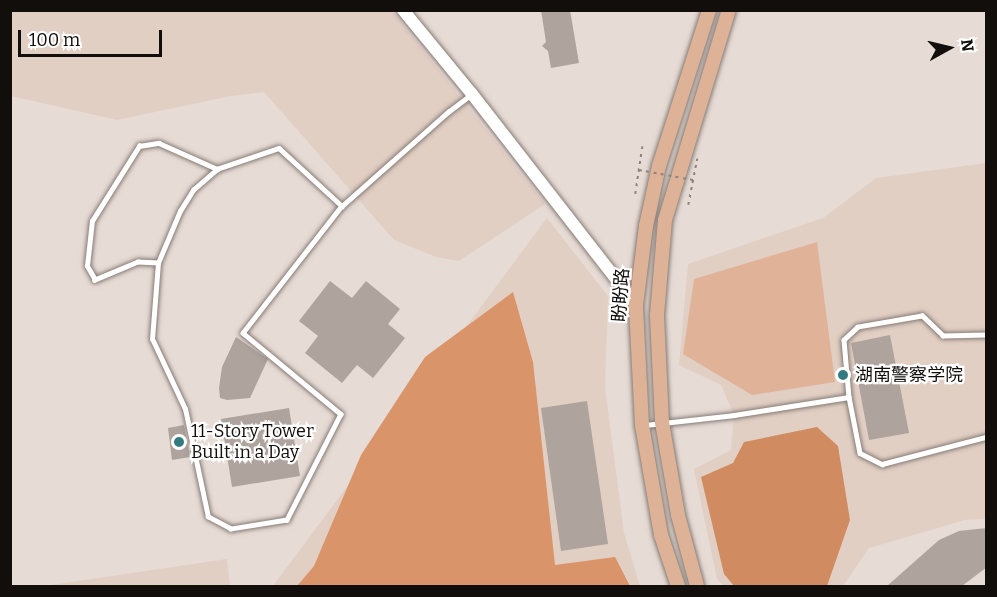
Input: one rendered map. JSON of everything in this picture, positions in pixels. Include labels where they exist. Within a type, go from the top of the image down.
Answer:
[{"type":"main road","points":[[403,10],[472,94],[636,305]]},
{"type":"main road","name":"盼盼路","points":[[678,586],[661,535],[642,425],[636,305],[646,226],[660,166],[709,10]]},
{"type":"main road","name":"盼盼路","points":[[697,586],[678,515],[662,423],[657,315],[665,220],[701,95],[729,10]]},
{"type":"lane","points":[[342,206],[279,148],[217,169],[189,197],[158,262],[152,339],[185,410],[208,517],[231,530],[287,520],[341,414],[243,333],[342,206],[448,112],[472,94]]},
{"type":"lane","points":[[158,262],[138,262],[95,280],[87,266],[92,221],[139,146],[159,143],[217,169]]},
{"type":"lane","points":[[987,335],[943,336],[922,316],[858,327],[844,340],[849,397],[860,453],[882,464],[987,437]]},
{"type":"lane","points":[[642,425],[734,415],[849,397]]},
{"type":"path","points":[[634,194],[642,147]]},
{"type":"path","points":[[688,205],[697,159]]},
{"type":"path","points":[[639,170],[693,180]]},
{"type":"shaded area","points":[[11,11],[392,11],[545,204],[459,261],[436,257],[394,240],[264,92],[231,96],[117,120],[11,96]]},
{"type":"shaded area","name":"湖南警察学院","points":[[986,163],[986,519],[965,520],[869,548],[843,586],[724,586],[717,579],[694,469],[731,450],[734,415],[721,385],[679,365],[688,264],[823,218],[876,178]]},
{"type":"shaded area","points":[[547,218],[608,296],[605,387],[624,533],[640,586],[273,586]]},
{"type":"shaded area","points":[[817,242],[835,382],[752,395],[683,354],[694,279]]},
{"type":"shaded area","points":[[513,292],[533,362],[555,565],[615,557],[630,586],[297,586],[314,566],[361,455],[425,357]]},
{"type":"shaded area","points":[[817,427],[838,446],[850,520],[827,586],[734,586],[724,574],[701,477],[733,463],[744,442]]},
{"type":"shaded area","points":[[227,559],[230,586],[44,586]]},
{"type":"building","points":[[541,10],[570,10],[579,63],[551,68],[548,51],[542,46],[546,42]]},
{"type":"building","points":[[330,281],[352,298],[366,281],[400,309],[388,324],[405,338],[373,378],[357,365],[342,383],[305,353],[318,336],[299,321]]},
{"type":"building","points":[[890,335],[909,433],[869,440],[851,343]]},
{"type":"building","points":[[236,337],[268,359],[250,398],[227,400],[220,398],[222,367]]},
{"type":"building","points":[[587,401],[608,544],[561,551],[541,408]]},
{"type":"building","points":[[289,408],[300,476],[232,487],[221,419]]},
{"type":"building","name":"11-Story Tower Built in a Day","points":[[184,425],[190,457],[172,460],[168,428]]},
{"type":"building","points":[[987,528],[987,567],[962,586],[887,586],[939,540],[959,531]]},
{"type":"place","name":"湖南警察学院","points":[[843,375]]},
{"type":"place","name":"11-Story Tower Built in a Day","points":[[179,442]]}]
